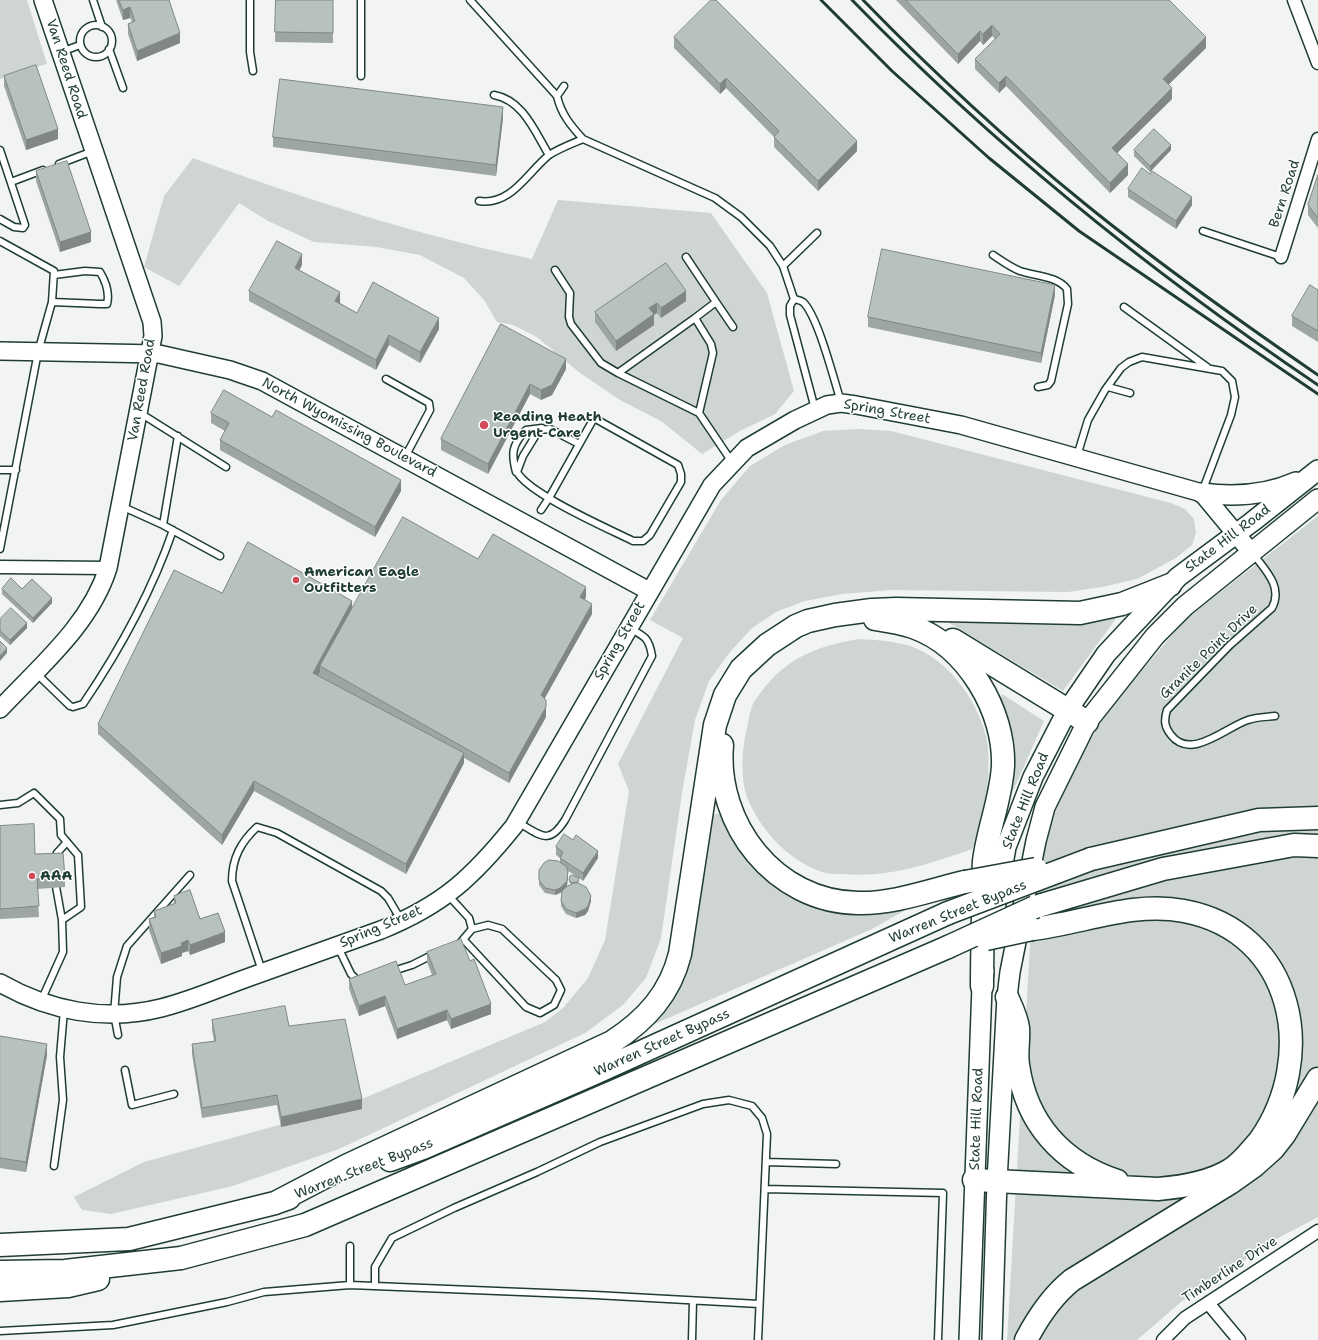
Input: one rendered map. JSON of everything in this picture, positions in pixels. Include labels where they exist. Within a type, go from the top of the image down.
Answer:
[{"type":"highway","points":[[275,1203],[346,1166],[612,1042],[640,1022],[661,999],[671,981],[677,964],[715,725],[726,695],[741,669],[782,634],[808,621],[822,617],[872,610],[1080,613],[1122,604],[1170,585]]},
{"type":"highway","points":[[872,610],[908,617],[925,623],[1083,729]]},
{"type":"highway","points":[[982,986],[984,862],[1001,780],[1002,754],[996,718],[990,703],[968,668],[945,645],[914,628],[874,619],[860,618],[829,624],[797,636],[779,647],[760,662],[739,691],[728,717],[722,746],[722,775],[726,798],[732,814],[746,841],[766,864],[778,874],[805,890],[819,896],[844,902],[871,902],[884,901],[965,882],[1091,859]]},
{"type":"highway","points":[[958,657],[1064,717]]},
{"type":"highway","name":"Warren Street Bypass","points":[[0,1245],[129,1239],[275,1203],[422,1148],[595,1073],[948,913],[1091,859],[1259,820],[1318,818]]},
{"type":"highway","name":"Warren Street Bypass","points":[[0,1272],[65,1271],[181,1258],[306,1225],[948,947],[1035,906],[1163,869],[1294,846],[1318,846]]},
{"type":"highway","points":[[948,947],[1138,909],[1168,909],[1205,916],[1231,928],[1254,945],[1271,964],[1288,994],[1297,1027],[1299,1050],[1298,1063],[1291,1090],[1285,1104],[1267,1131],[1231,1169],[1216,1177],[1173,1187],[974,1186]]},
{"type":"highway","points":[[1007,997],[1018,1027],[1017,1055],[1022,1083],[1029,1103],[1045,1133],[1070,1158],[1084,1167],[1097,1174],[1139,1188]]},
{"type":"highway","points":[[1026,1340],[1042,1313],[1062,1288],[1082,1274],[1219,1190],[1249,1170],[1273,1149],[1318,1079]]},
{"type":"highway","points":[[997,1187],[1152,1200],[1192,1196],[1219,1190]]},
{"type":"highway","points":[[0,1231],[129,1239]]},
{"type":"highway","points":[[0,1290],[68,1286],[181,1258]]},
{"type":"main road","points":[[1202,493],[1214,494],[1259,492],[1280,489],[1315,473]]},
{"type":"main road","name":"State Hill Road","points":[[969,1340],[982,986],[1006,847],[1033,777],[1064,717],[1106,654],[1170,585],[1315,473]]},
{"type":"main road","name":"State Hill Road","points":[[992,1340],[997,1187],[1007,997],[1010,972],[1036,841],[1045,808],[1083,729],[1155,636],[1185,606],[1318,498]]},
{"type":"street","name":"Van Reed Road","points":[[0,709],[87,613],[102,586],[108,568],[153,336],[152,322],[43,0]]},
{"type":"street","points":[[1294,0],[1318,63]]},
{"type":"street","name":"Bern Road","points":[[1281,257],[1318,140]]},
{"type":"street","name":"North Wyomissing Boulevard","points":[[0,351],[159,354],[225,369],[262,381],[649,591]]},
{"type":"street","name":"Spring Street","points":[[0,983],[41,1002],[64,1009],[99,1014],[114,1014],[161,1008],[337,946],[402,921],[425,910],[448,894],[486,862],[517,822],[649,591],[712,485],[732,462],[747,448],[795,420],[827,405],[841,403],[961,425],[1202,493]]},
{"type":"street","points":[[1202,493],[1251,552]]},
{"type":"street","points":[[0,567],[108,568]]},
{"type":"street","name":"Timberline Drive","points":[[1163,1340],[1184,1318],[1318,1231]]},
{"type":"street","points":[[1208,1303],[1239,1340]]},
{"type":"lane","points":[[93,0],[102,27],[111,38],[109,49],[123,88]]},
{"type":"lane","points":[[250,0],[250,52],[253,71]]},
{"type":"lane","points":[[361,0],[361,76]]},
{"type":"lane","points":[[470,0],[557,96],[559,107],[566,119],[583,139],[716,198],[741,217],[770,246],[784,266],[794,299],[790,306],[790,315],[815,411]]},
{"type":"lane","points":[[102,27],[92,26],[83,31],[80,45],[86,54],[91,56],[102,56],[109,49]]},
{"type":"lane","points":[[60,52],[80,45]]},
{"type":"lane","points":[[557,96],[564,86]]},
{"type":"lane","points":[[494,95],[509,99],[522,110],[550,155]]},
{"type":"lane","points":[[479,201],[496,202],[505,196],[550,155],[563,146],[583,139]]},
{"type":"lane","points":[[0,150],[25,225],[23,228],[14,228],[0,220]]},
{"type":"lane","points":[[56,165],[93,151]]},
{"type":"lane","points":[[11,182],[48,168]]},
{"type":"lane","points":[[1203,231],[1281,257]]},
{"type":"lane","points":[[784,266],[817,233]]},
{"type":"lane","points":[[0,241],[54,271],[52,302],[38,352],[0,549]]},
{"type":"lane","points":[[993,255],[1007,265],[1021,271],[1057,281],[1067,289],[1068,304],[1051,380],[1048,385],[1038,387]]},
{"type":"lane","points":[[686,257],[733,327]]},
{"type":"lane","points":[[555,270],[570,293],[569,317],[571,324],[601,363],[699,413],[732,462]]},
{"type":"lane","points":[[52,302],[107,304],[109,297],[106,282],[100,272],[84,271],[54,275]]},
{"type":"lane","points":[[794,299],[800,300],[807,308],[824,346],[841,403]]},
{"type":"lane","points":[[618,373],[716,302]]},
{"type":"lane","points":[[1124,307],[1208,368]]},
{"type":"lane","points":[[695,318],[711,344],[713,353],[699,413]]},
{"type":"lane","points":[[1077,457],[1088,420],[1121,368],[1128,362],[1142,357],[1222,371],[1232,382],[1234,398],[1231,415],[1202,493]]},
{"type":"lane","points":[[386,379],[429,403],[430,410],[405,458]]},
{"type":"lane","points":[[1108,387],[1130,393]]},
{"type":"lane","points":[[139,412],[226,467]]},
{"type":"lane","points":[[541,510],[549,498],[594,418],[678,465],[681,474],[681,482],[650,535],[638,542],[633,541],[549,498],[527,484],[516,472],[512,454],[520,436],[526,430],[544,428],[555,431],[579,444]]},
{"type":"lane","points":[[516,472],[519,462],[534,435],[539,430],[544,428]]},
{"type":"lane","points":[[163,525],[178,436]]},
{"type":"lane","points":[[0,470],[16,470]]},
{"type":"lane","points":[[120,506],[163,525],[220,556]]},
{"type":"lane","points":[[35,672],[70,706],[74,707],[84,704],[110,664],[163,558],[173,530]]},
{"type":"lane","name":"Granite Point Drive","points":[[1251,552],[1275,584],[1276,600],[1272,608],[1230,645],[1167,710],[1164,720],[1166,729],[1173,738],[1190,745],[1200,744],[1248,719],[1275,716]]},
{"type":"lane","points":[[517,822],[544,836],[551,836],[558,831],[565,820],[652,656],[651,646],[646,638],[628,628]]},
{"type":"lane","points":[[0,805],[18,803],[34,793],[60,819],[61,834],[78,855],[80,907],[62,920]]},
{"type":"lane","points":[[263,972],[232,881],[232,870],[241,844],[257,827],[277,833],[380,891],[388,898],[402,921]]},
{"type":"lane","points":[[41,1002],[64,952],[62,920],[54,868],[57,853],[67,842]]},
{"type":"lane","points":[[118,1035],[114,1014],[117,977],[127,946],[190,875]]},
{"type":"lane","points":[[448,894],[469,918],[472,929]]},
{"type":"lane","points":[[457,943],[464,940],[472,929],[488,925],[502,929],[556,980],[561,990],[554,1005],[540,1013],[526,1007],[464,940]]},
{"type":"lane","points":[[337,946],[351,974],[358,981],[370,978]]},
{"type":"lane","points":[[384,973],[412,965],[438,952]]},
{"type":"lane","points":[[54,1166],[63,1100],[60,1057],[64,1009]]},
{"type":"lane","points":[[125,1070],[132,1105],[174,1094]]},
{"type":"lane","points":[[376,1286],[375,1267],[381,1254],[392,1238],[441,1213],[537,1172],[600,1142],[703,1104],[729,1100],[752,1106],[762,1118],[768,1134],[758,1340]]},
{"type":"lane","points":[[766,1162],[836,1164]]},
{"type":"lane","points":[[765,1188],[943,1193],[938,1340]]},
{"type":"lane","points":[[350,1246],[350,1285]]},
{"type":"lane","points":[[0,1331],[113,1324],[227,1302],[264,1292],[350,1285],[759,1304]]},
{"type":"lane","points":[[692,1340],[693,1301]]},
{"type":"shaded area","points":[[0,0],[27,0],[47,64],[0,79]]},
{"type":"shaded area","points":[[193,158],[277,188],[361,215],[446,239],[532,259],[558,200],[711,213],[767,293],[794,391],[775,414],[740,431],[702,454],[661,421],[620,400],[580,373],[537,337],[513,325],[497,322],[484,300],[464,278],[420,255],[377,247],[314,242],[268,221],[239,203],[179,286],[144,267],[164,196]]},
{"type":"shaded area","points":[[858,429],[891,431],[1171,503],[1185,509],[1194,519],[1196,533],[1192,545],[1176,558],[1137,579],[1102,587],[1068,592],[892,590],[842,594],[805,601],[776,612],[752,628],[730,652],[709,681],[695,720],[682,793],[661,938],[646,978],[623,1005],[585,1033],[339,1149],[233,1186],[111,1214],[82,1210],[74,1197],[144,1162],[338,1109],[545,1022],[563,1008],[588,978],[605,940],[629,791],[618,764],[683,638],[650,620],[721,500],[750,466],[785,445],[823,431]]},
{"type":"shaded area","points":[[1318,516],[1318,1217],[1280,1237],[1181,1302],[1137,1340],[1007,1340],[1030,945],[1045,838],[1071,771],[1110,708],[1185,620]]},
{"type":"shaded area","points":[[1118,616],[1063,691],[941,618]]},
{"type":"shaded area","points":[[859,639],[897,643],[910,646],[924,652],[948,670],[968,694],[986,736],[989,768],[984,818],[982,827],[972,849],[924,865],[893,872],[860,875],[827,873],[810,867],[787,852],[767,832],[759,821],[747,797],[743,781],[742,762],[745,736],[754,702],[775,676],[799,658],[826,646]]},
{"type":"shaded area","points":[[1002,694],[1044,721],[1005,809],[1000,703]]},
{"type":"shaded area","points":[[723,813],[789,891],[906,903],[909,908],[872,929],[650,1026],[666,1006],[710,815]]},
{"type":"building","points":[[119,0],[169,0],[180,33],[137,51],[128,24],[135,21],[130,7],[123,10]]},
{"type":"building","points":[[276,0],[333,0],[333,33],[275,32]]},
{"type":"building","points":[[711,0],[716,0],[857,141],[818,181],[774,137],[779,131],[726,78],[720,84],[674,37]]},
{"type":"building","points":[[906,0],[1169,0],[1206,37],[1163,79],[1172,88],[1112,148],[1128,164],[1110,183],[1006,76],[999,83],[975,59],[1000,34],[992,25],[983,34],[980,31],[958,54]]},
{"type":"building","points":[[36,65],[58,129],[26,140],[4,76]]},
{"type":"building","points":[[280,79],[503,107],[496,165],[273,137]]},
{"type":"building","points":[[1154,129],[1171,145],[1150,166],[1134,150]]},
{"type":"building","points":[[67,161],[91,232],[60,242],[36,171]]},
{"type":"building","points":[[1142,168],[1150,174],[1152,171],[1192,197],[1176,221],[1128,189]]},
{"type":"building","points":[[1318,175],[1318,218],[1308,205]]},
{"type":"building","points":[[277,241],[302,254],[295,268],[340,292],[335,301],[357,313],[373,282],[439,318],[420,352],[389,335],[376,360],[249,291]]},
{"type":"building","points":[[882,249],[1055,285],[1041,353],[868,317]]},
{"type":"building","points":[[666,263],[686,291],[661,308],[657,303],[649,308],[654,314],[616,341],[595,312]]},
{"type":"building","points":[[1310,285],[1318,290],[1318,331],[1292,316]]},
{"type":"building","name":"Reading Heath Urgent Care","points":[[501,324],[566,359],[552,385],[541,390],[530,384],[488,464],[441,439]]},
{"type":"building","points":[[224,390],[272,417],[276,410],[401,480],[375,527],[220,440],[229,423],[211,413]]},
{"type":"building","points":[[403,517],[478,559],[493,534],[586,587],[580,597],[592,604],[541,695],[546,700],[546,707],[509,773],[320,666]]},
{"type":"building","points":[[248,542],[352,601],[313,673],[464,753],[406,864],[254,781],[222,835],[98,724],[174,570],[222,593]]},
{"type":"building","points":[[11,578],[22,589],[32,579],[52,598],[33,618],[2,589]]},
{"type":"building","points":[[11,608],[27,623],[10,640],[0,631],[0,619]]},
{"type":"building","points":[[0,641],[7,648],[0,656]]},
{"type":"building","name":"AAA","points":[[34,824],[35,854],[63,853],[65,877],[37,879],[39,906],[0,909],[0,826]]},
{"type":"building","points":[[564,834],[573,840],[576,835],[598,851],[583,873],[560,858],[563,852],[556,847]]},
{"type":"building","points":[[549,860],[558,861],[566,866],[568,871],[567,881],[560,888],[555,890],[545,888],[539,880],[539,870],[544,863]]},
{"type":"building","points":[[572,875],[579,878],[578,882],[572,883],[569,880],[570,876]]},
{"type":"building","points":[[573,883],[578,883],[586,887],[591,896],[588,906],[576,913],[566,909],[561,901],[562,891]]},
{"type":"building","points":[[190,890],[200,919],[218,913],[225,932],[190,945],[188,940],[181,943],[182,946],[161,953],[149,919],[156,917],[154,911],[176,903],[174,896]]},
{"type":"building","points":[[461,939],[470,961],[474,959],[491,1004],[451,1019],[447,1010],[397,1029],[385,996],[359,1006],[349,979],[396,961],[405,985],[436,974],[427,952]]},
{"type":"building","points":[[285,1006],[289,1026],[345,1019],[362,1099],[281,1117],[277,1095],[202,1108],[192,1044],[216,1041],[212,1020]]},
{"type":"building","points":[[0,1036],[47,1044],[26,1162],[0,1158]]},
{"type":"railway","points":[[821,0],[892,71],[989,158],[1079,231],[1318,394]]},
{"type":"railway","points":[[852,0],[906,54],[961,105],[1017,156],[1075,204],[1194,298],[1318,385]]},
{"type":"railway","points":[[863,0],[970,105],[1026,155],[1112,226],[1170,270],[1318,375]]},
{"type":"place","name":"Reading Heath Urgent Care","points":[[484,425]]},
{"type":"place","name":"American Eagle Outfitters","points":[[296,580]]},
{"type":"place","name":"AAA","points":[[32,876]]}]
